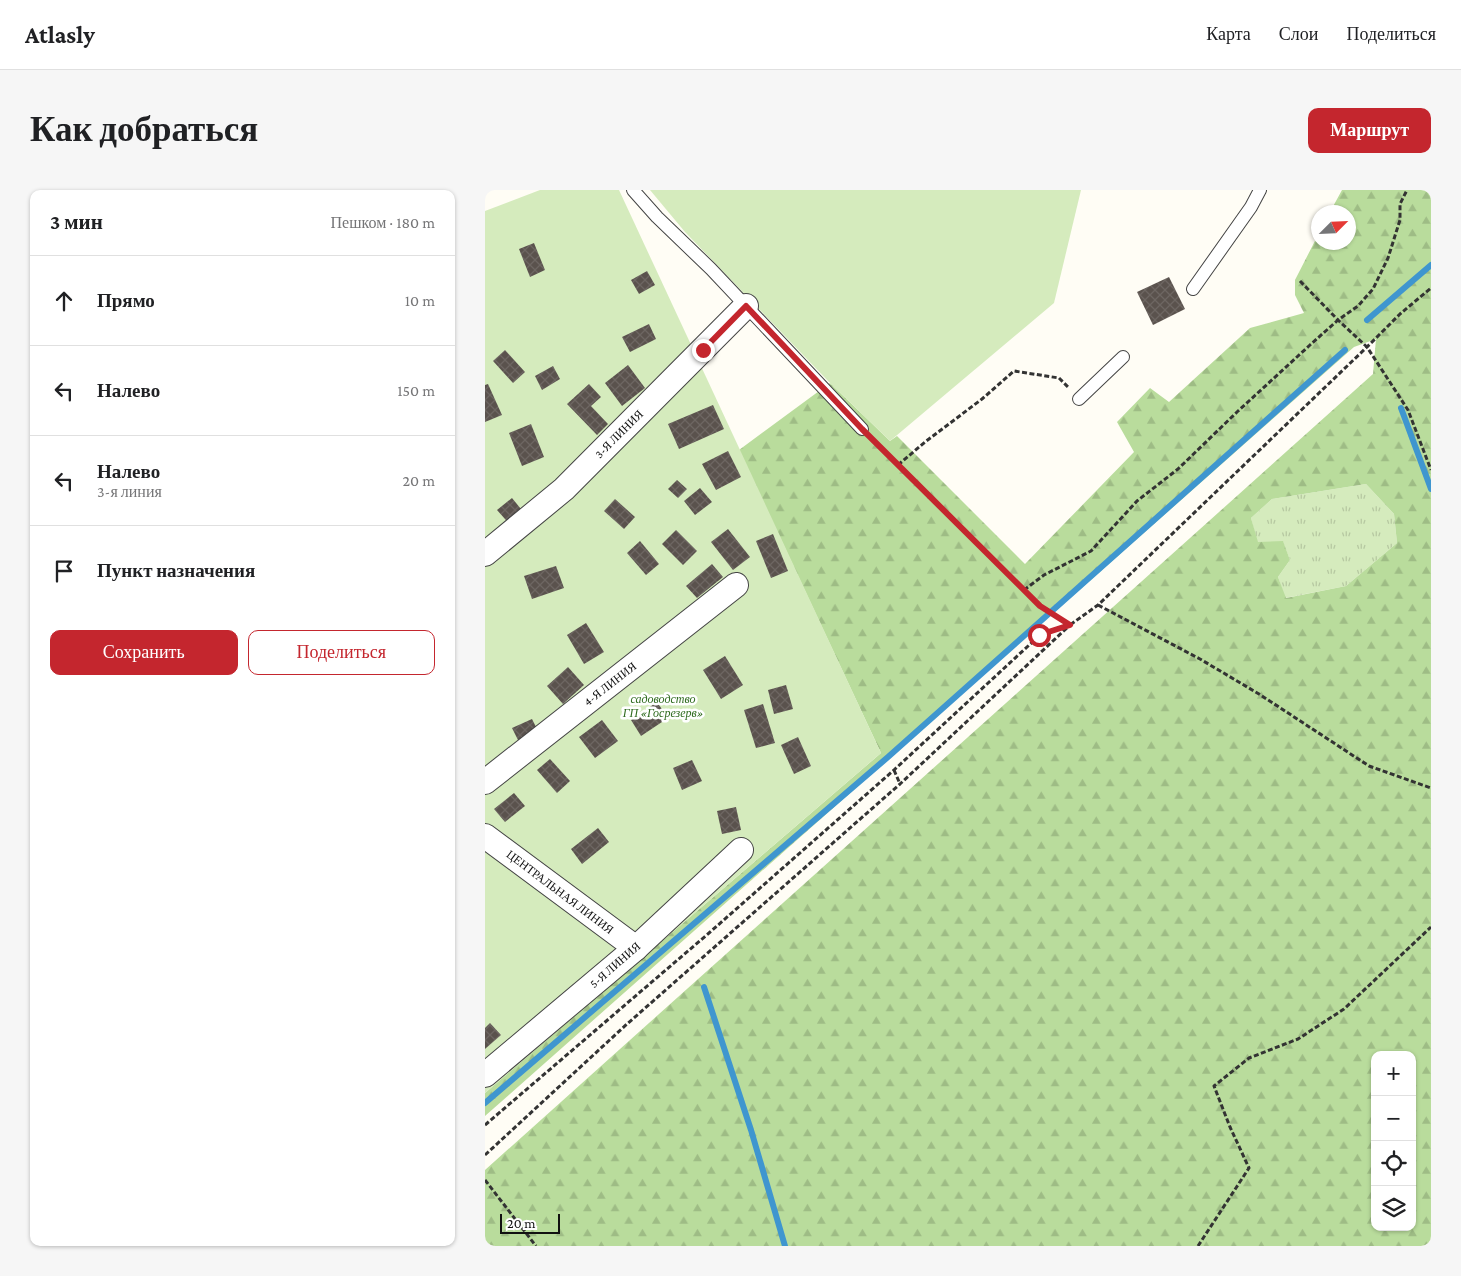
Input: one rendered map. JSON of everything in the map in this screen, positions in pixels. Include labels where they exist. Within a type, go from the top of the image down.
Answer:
[{"type":"street","name":"3-Я ЛИНИЯ","points":[[485,554],[564,488],[746,306]]},
{"type":"street","name":"4-Я ЛИНИЯ","points":[[485,782],[736,585]]},
{"type":"street","name":"ЦЕНТРАЛЬНАЯ ЛИНИЯ","points":[[485,836],[636,948]]},
{"type":"street","name":"5-Я ЛИНИЯ","points":[[485,1075],[636,948],[741,850]]},
{"type":"lane","points":[[633,190],[657,217],[711,269],[862,429]]},
{"type":"lane","points":[[1193,289],[1251,207],[1260,190]]},
{"type":"lane","points":[[1079,399],[1123,357]]},
{"type":"path","points":[[1023,590],[1043,574],[1091,551],[1137,501],[1178,469],[1237,412],[1338,320],[1358,306],[1373,289],[1388,258],[1400,220],[1400,204],[1407,190]]},
{"type":"path","points":[[1300,281],[1367,347],[1408,410],[1431,470]]},
{"type":"path","points":[[485,1155],[627,1024],[900,784],[1070,625],[1098,605],[1400,314],[1431,288]]},
{"type":"path","points":[[898,466],[925,442],[982,399],[1013,371],[1059,378],[1079,399]]},
{"type":"path","points":[[862,429],[1023,590],[1049,613],[1070,625]]},
{"type":"path","points":[[1098,605],[1200,659],[1259,694],[1369,766],[1431,788]]},
{"type":"path","points":[[485,1125],[709,933],[894,770],[1039,635],[1070,625]]},
{"type":"path","points":[[894,770],[900,784]]},
{"type":"path","points":[[1198,1246],[1249,1168],[1230,1128],[1214,1086],[1249,1058],[1298,1039],[1345,1009],[1431,927]]},
{"type":"path","points":[[485,1180],[536,1246]]},
{"type":"green space","name":"садоводство ГП «Госрезерв»","points":[[540,190],[619,190],[881,753],[485,1093],[485,211]]},
{"type":"green space","points":[[650,190],[1081,190],[1054,303],[890,441],[830,383],[685,232]]},
{"type":"green space","points":[[1342,190],[1431,190],[1431,1246],[485,1246],[485,1170],[1373,374],[1376,339],[1354,347],[485,1116],[485,1093],[881,753],[739,450],[830,383],[890,441],[897,436],[1025,564],[1134,452],[1117,422],[1150,388],[1169,402],[1250,328],[1304,313],[1295,295],[1295,280],[1311,249],[1356,250],[1356,205],[1334,205]],"holes":[[[1366,484],[1394,514],[1397,543],[1346,586],[1286,598],[1278,577],[1290,560],[1283,541],[1258,542],[1251,518],[1272,499]]]},
{"type":"green space","points":[[1366,484],[1394,514],[1397,543],[1346,586],[1285,598],[1278,577],[1290,560],[1283,542],[1257,542],[1251,518],[1272,499]]},
{"type":"building","points":[[534,243],[545,270],[530,277],[519,249]]},
{"type":"building","points":[[647,271],[655,285],[639,294],[631,280]]},
{"type":"building","points":[[1169,277],[1185,309],[1153,325],[1137,292]]},
{"type":"building","points":[[649,324],[656,339],[630,352],[622,337]]},
{"type":"building","points":[[505,350],[525,372],[513,383],[493,361]]},
{"type":"building","points":[[628,365],[645,388],[622,406],[605,383]]},
{"type":"building","points":[[553,366],[560,379],[542,390],[535,376]]},
{"type":"building","points":[[488,384],[502,415],[485,422],[485,385]]},
{"type":"building","points":[[589,384],[601,397],[591,406],[608,424],[597,435],[567,404]]},
{"type":"building","points":[[713,405],[724,429],[679,449],[668,424]]},
{"type":"building","points":[[531,424],[544,457],[522,466],[509,433]]},
{"type":"building","points":[[728,451],[741,477],[716,490],[702,464]]},
{"type":"building","points":[[677,480],[687,489],[678,498],[668,489]]},
{"type":"building","points":[[700,488],[712,502],[695,515],[684,501]]},
{"type":"building","points":[[512,498],[525,514],[511,526],[497,510]]},
{"type":"building","points":[[615,499],[635,517],[624,529],[604,511]]},
{"type":"building","points":[[728,529],[750,557],[733,570],[711,542]]},
{"type":"building","points":[[676,530],[697,551],[683,565],[662,544]]},
{"type":"building","points":[[773,534],[788,571],[771,578],[756,541]]},
{"type":"building","points":[[640,541],[659,564],[646,575],[627,553]]},
{"type":"building","points":[[712,564],[723,577],[697,598],[686,586]]},
{"type":"building","points":[[556,566],[564,588],[532,599],[524,576]]},
{"type":"building","points":[[586,623],[604,652],[584,664],[567,635]]},
{"type":"building","points":[[725,656],[743,685],[721,699],[703,670]]},
{"type":"building","points":[[568,667],[584,685],[563,704],[547,686]]},
{"type":"building","points":[[786,685],[793,709],[774,714],[768,690]]},
{"type":"building","points":[[657,702],[668,718],[641,736],[631,720]]},
{"type":"building","points":[[763,704],[775,743],[756,748],[744,710]]},
{"type":"building","points":[[532,719],[540,735],[520,744],[512,728]]},
{"type":"building","points":[[602,720],[618,741],[595,758],[579,737]]},
{"type":"building","points":[[798,737],[811,766],[794,774],[781,745]]},
{"type":"building","points":[[550,759],[570,781],[557,793],[537,770]]},
{"type":"building","points":[[692,760],[702,781],[682,790],[673,768]]},
{"type":"building","points":[[514,793],[525,806],[505,822],[494,809]]},
{"type":"building","points":[[736,807],[741,830],[722,834],[717,811]]},
{"type":"building","points":[[598,828],[609,842],[582,864],[571,849]]},
{"type":"building","points":[[490,1023],[501,1035],[485,1049],[485,1028]]},
{"type":"waterway","points":[[1367,320],[1431,265]]},
{"type":"waterway","points":[[485,1103],[888,757],[1345,350]]},
{"type":"waterway","points":[[1401,408],[1431,489]]},
{"type":"waterway","points":[[704,987],[751,1130],[785,1246]]},
{"type":"route","points":[[703,350],[746,306],[862,429],[1040,606],[1070,625],[1039,635]]}]
